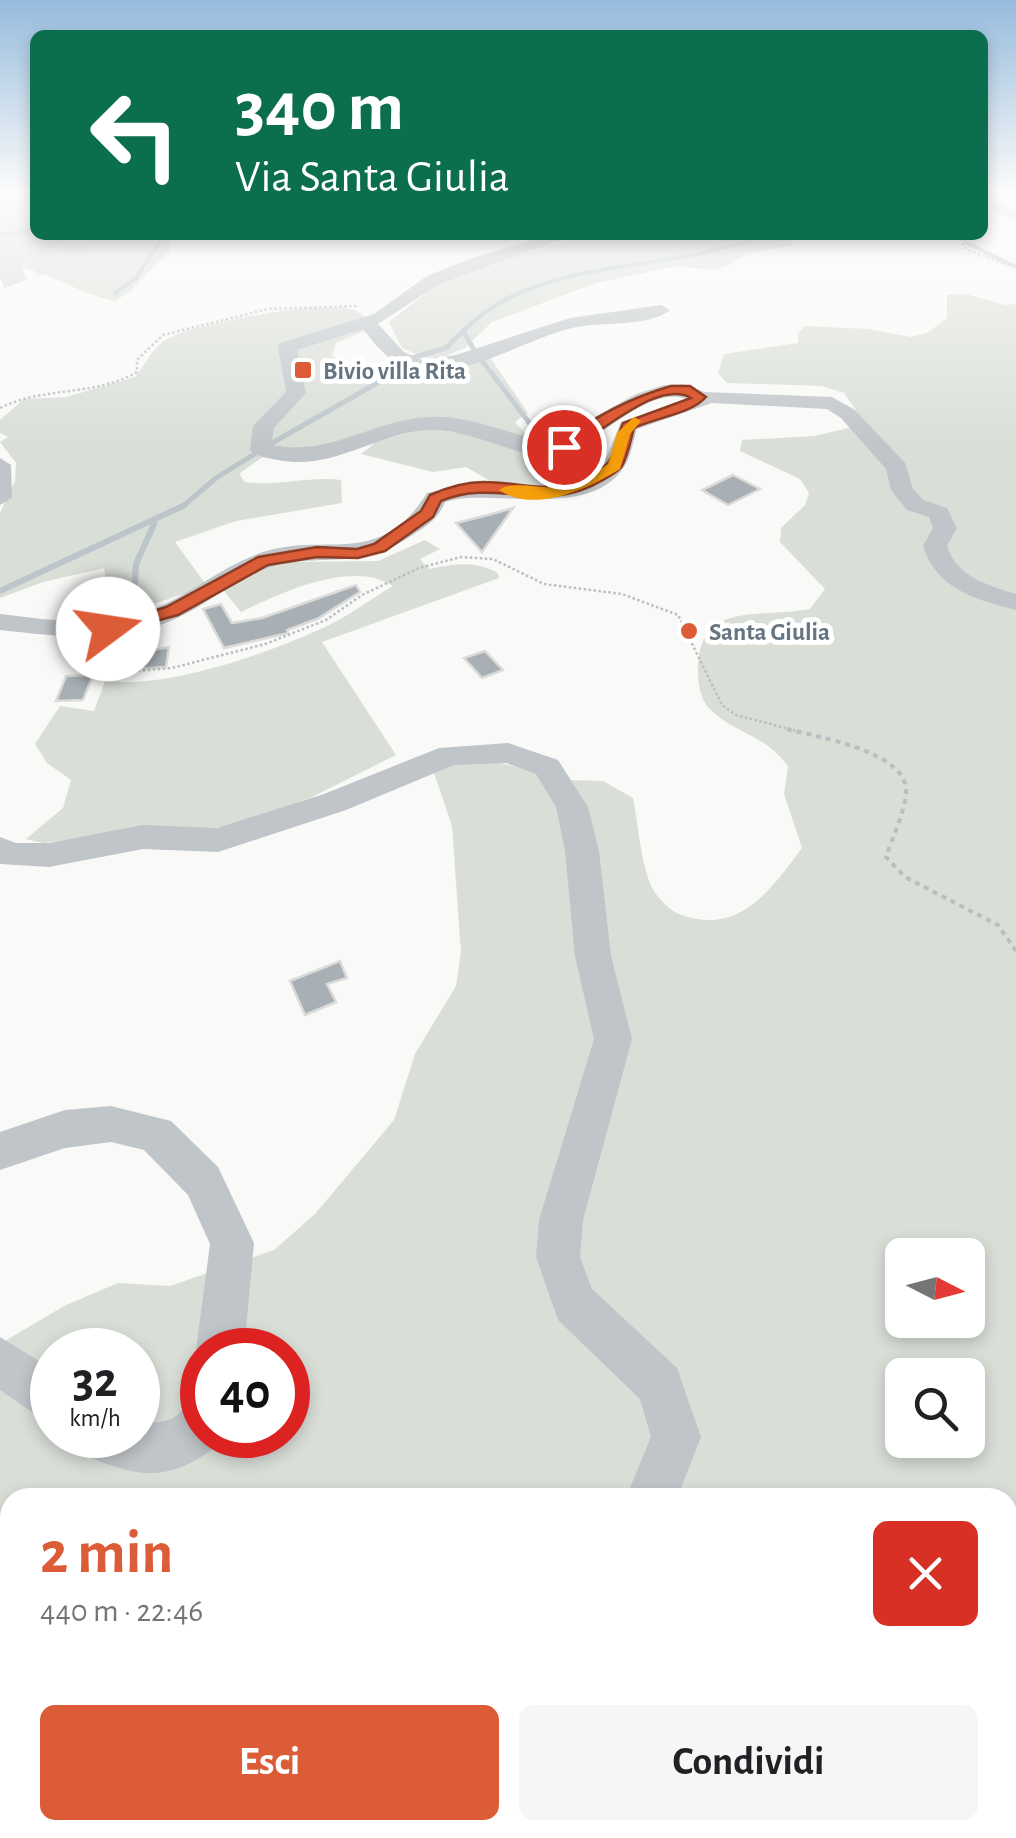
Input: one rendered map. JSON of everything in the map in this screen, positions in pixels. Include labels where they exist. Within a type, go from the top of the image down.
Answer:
[{"type":"street","points":[[441,277],[374,320],[287,347],[296,393],[260,430],[257,439],[261,450],[286,457],[317,458],[413,424],[444,424],[551,449],[564,447],[591,426],[636,402],[671,390],[686,389],[696,393],[699,400]]},
{"type":"street","points":[[374,320],[387,347],[410,365],[422,366],[495,350],[568,324],[661,310]]},
{"type":"street","points":[[8,623],[87,632],[128,626],[172,611],[264,560],[317,552],[358,554],[380,547],[428,514],[435,498],[457,489],[486,486],[545,494],[577,489],[614,466],[628,426],[655,413],[712,397],[832,403],[856,421],[896,468],[902,490],[915,504],[939,512],[945,528],[935,546],[938,560],[954,577],[988,594],[1016,602]]},
{"type":"street","points":[[0,498],[1,471]]},
{"type":"street","points":[[0,849],[12,854],[49,855],[143,837],[218,840],[335,802],[450,754],[508,753],[548,768],[572,808],[582,851],[593,956],[613,1040],[561,1220],[558,1257],[574,1304],[660,1385],[676,1437],[655,1488]]},
{"type":"street","points":[[0,1150],[65,1129],[110,1124],[156,1134],[204,1181],[232,1243],[222,1328]]},
{"type":"street","points":[[0,1360],[30,1382]]},
{"type":"path","points":[[0,408],[26,394],[76,393],[129,378],[137,372],[138,360],[163,334],[268,309],[362,306],[374,320]]},
{"type":"path","points":[[8,623],[77,650],[112,673],[132,674],[265,644],[326,620],[362,596],[419,568],[461,557],[494,559],[544,584],[622,594],[678,615],[722,705],[736,715],[872,752],[899,771],[906,790],[886,858],[905,877],[998,926],[1016,951]]},
{"type":"shaded area","points":[[48,277],[144,277],[115,301]]},
{"type":"shaded area","points":[[456,277],[625,277],[596,283],[492,322],[465,348],[433,361],[402,348],[389,322],[440,282]]},
{"type":"shaded area","points":[[966,294],[1005,305],[1016,304],[1016,1488],[0,1488],[0,1344],[64,1306],[118,1283],[170,1286],[274,1250],[315,1214],[394,1120],[415,1054],[456,986],[461,952],[452,826],[434,773],[464,761],[500,763],[568,780],[603,781],[633,798],[649,881],[661,900],[679,914],[719,919],[736,914],[778,879],[802,848],[784,794],[788,766],[760,740],[709,708],[699,681],[701,647],[709,632],[721,622],[736,616],[810,609],[825,589],[780,542],[781,528],[805,505],[809,493],[800,479],[740,451],[742,440],[815,436],[856,426],[859,415],[844,393],[822,386],[727,383],[718,373],[724,354],[798,343],[798,334],[805,326],[868,329],[911,337],[927,333],[947,318],[947,295]]},
{"type":"shaded area","points":[[310,308],[346,308],[367,319],[371,328],[336,343],[332,356],[352,366],[387,364],[422,370],[489,356],[528,413],[515,422],[532,441],[443,420],[324,451],[274,449],[239,474],[245,482],[341,480],[342,503],[236,521],[175,542],[207,586],[111,618],[104,568],[43,582],[0,598],[0,513],[15,481],[16,463],[0,442],[8,437],[0,433],[0,420],[24,399],[66,397],[135,377],[159,345],[183,332],[239,318]]},
{"type":"shaded area","points":[[422,429],[503,444],[576,482],[564,486],[514,487],[490,481],[466,467],[433,472],[361,454],[376,442]]},
{"type":"shaded area","points":[[425,540],[440,549],[420,559],[429,569],[472,565],[498,573],[499,578],[322,642],[396,755],[310,798],[229,827],[135,832],[43,843],[26,839],[63,808],[71,780],[47,763],[35,744],[60,706],[94,711],[105,681],[158,680],[218,667],[277,647],[336,622],[393,586],[376,579],[337,577],[295,588],[241,612],[223,590],[260,570],[293,562],[378,561]]},
{"type":"building","points":[[733,475],[760,489],[728,505],[702,490]]},
{"type":"building","points":[[513,508],[482,552],[456,523],[488,515]]},
{"type":"building","points":[[356,585],[360,592],[317,619],[287,630],[288,633],[224,648],[203,609],[221,604],[232,623],[262,618]]},
{"type":"building","points":[[147,633],[148,651],[169,647],[166,667],[104,671],[104,640]]},
{"type":"building","points":[[485,651],[503,670],[482,678],[464,658]]},
{"type":"building","points":[[93,675],[83,700],[56,701],[66,676]]},
{"type":"building","points":[[340,961],[347,978],[327,984],[336,1002],[305,1015],[290,981]]},
{"type":"waterway","points":[[115,293],[137,277]]},
{"type":"waterway","points":[[463,331],[513,296],[568,277]]},
{"type":"waterway","points":[[412,358],[446,348],[463,331]]},
{"type":"waterway","points":[[463,331],[476,353]]},
{"type":"waterway","points":[[480,358],[547,446]]},
{"type":"waterway","points":[[265,447],[400,370]]},
{"type":"waterway","points":[[184,506],[216,478],[256,453]]},
{"type":"waterway","points":[[0,591],[184,506]]},
{"type":"waterway","points":[[133,608],[136,564],[154,524]]},
{"type":"slow traffic","points":[[506,490],[545,494],[577,489],[614,466],[624,433],[634,421]]},
{"type":"place","name":"Bivio villa Rita","points":[[303,370]]},
{"type":"place","name":"Santa Giulia","points":[[689,631]]},
{"type":"route","points":[[108,629],[172,611],[264,560],[317,552],[358,554],[380,547],[428,514],[435,498],[457,489],[486,486],[527,494],[577,489],[614,466],[628,426],[655,413],[691,406],[699,397],[686,389],[671,390],[636,402],[591,426],[564,447]]}]
